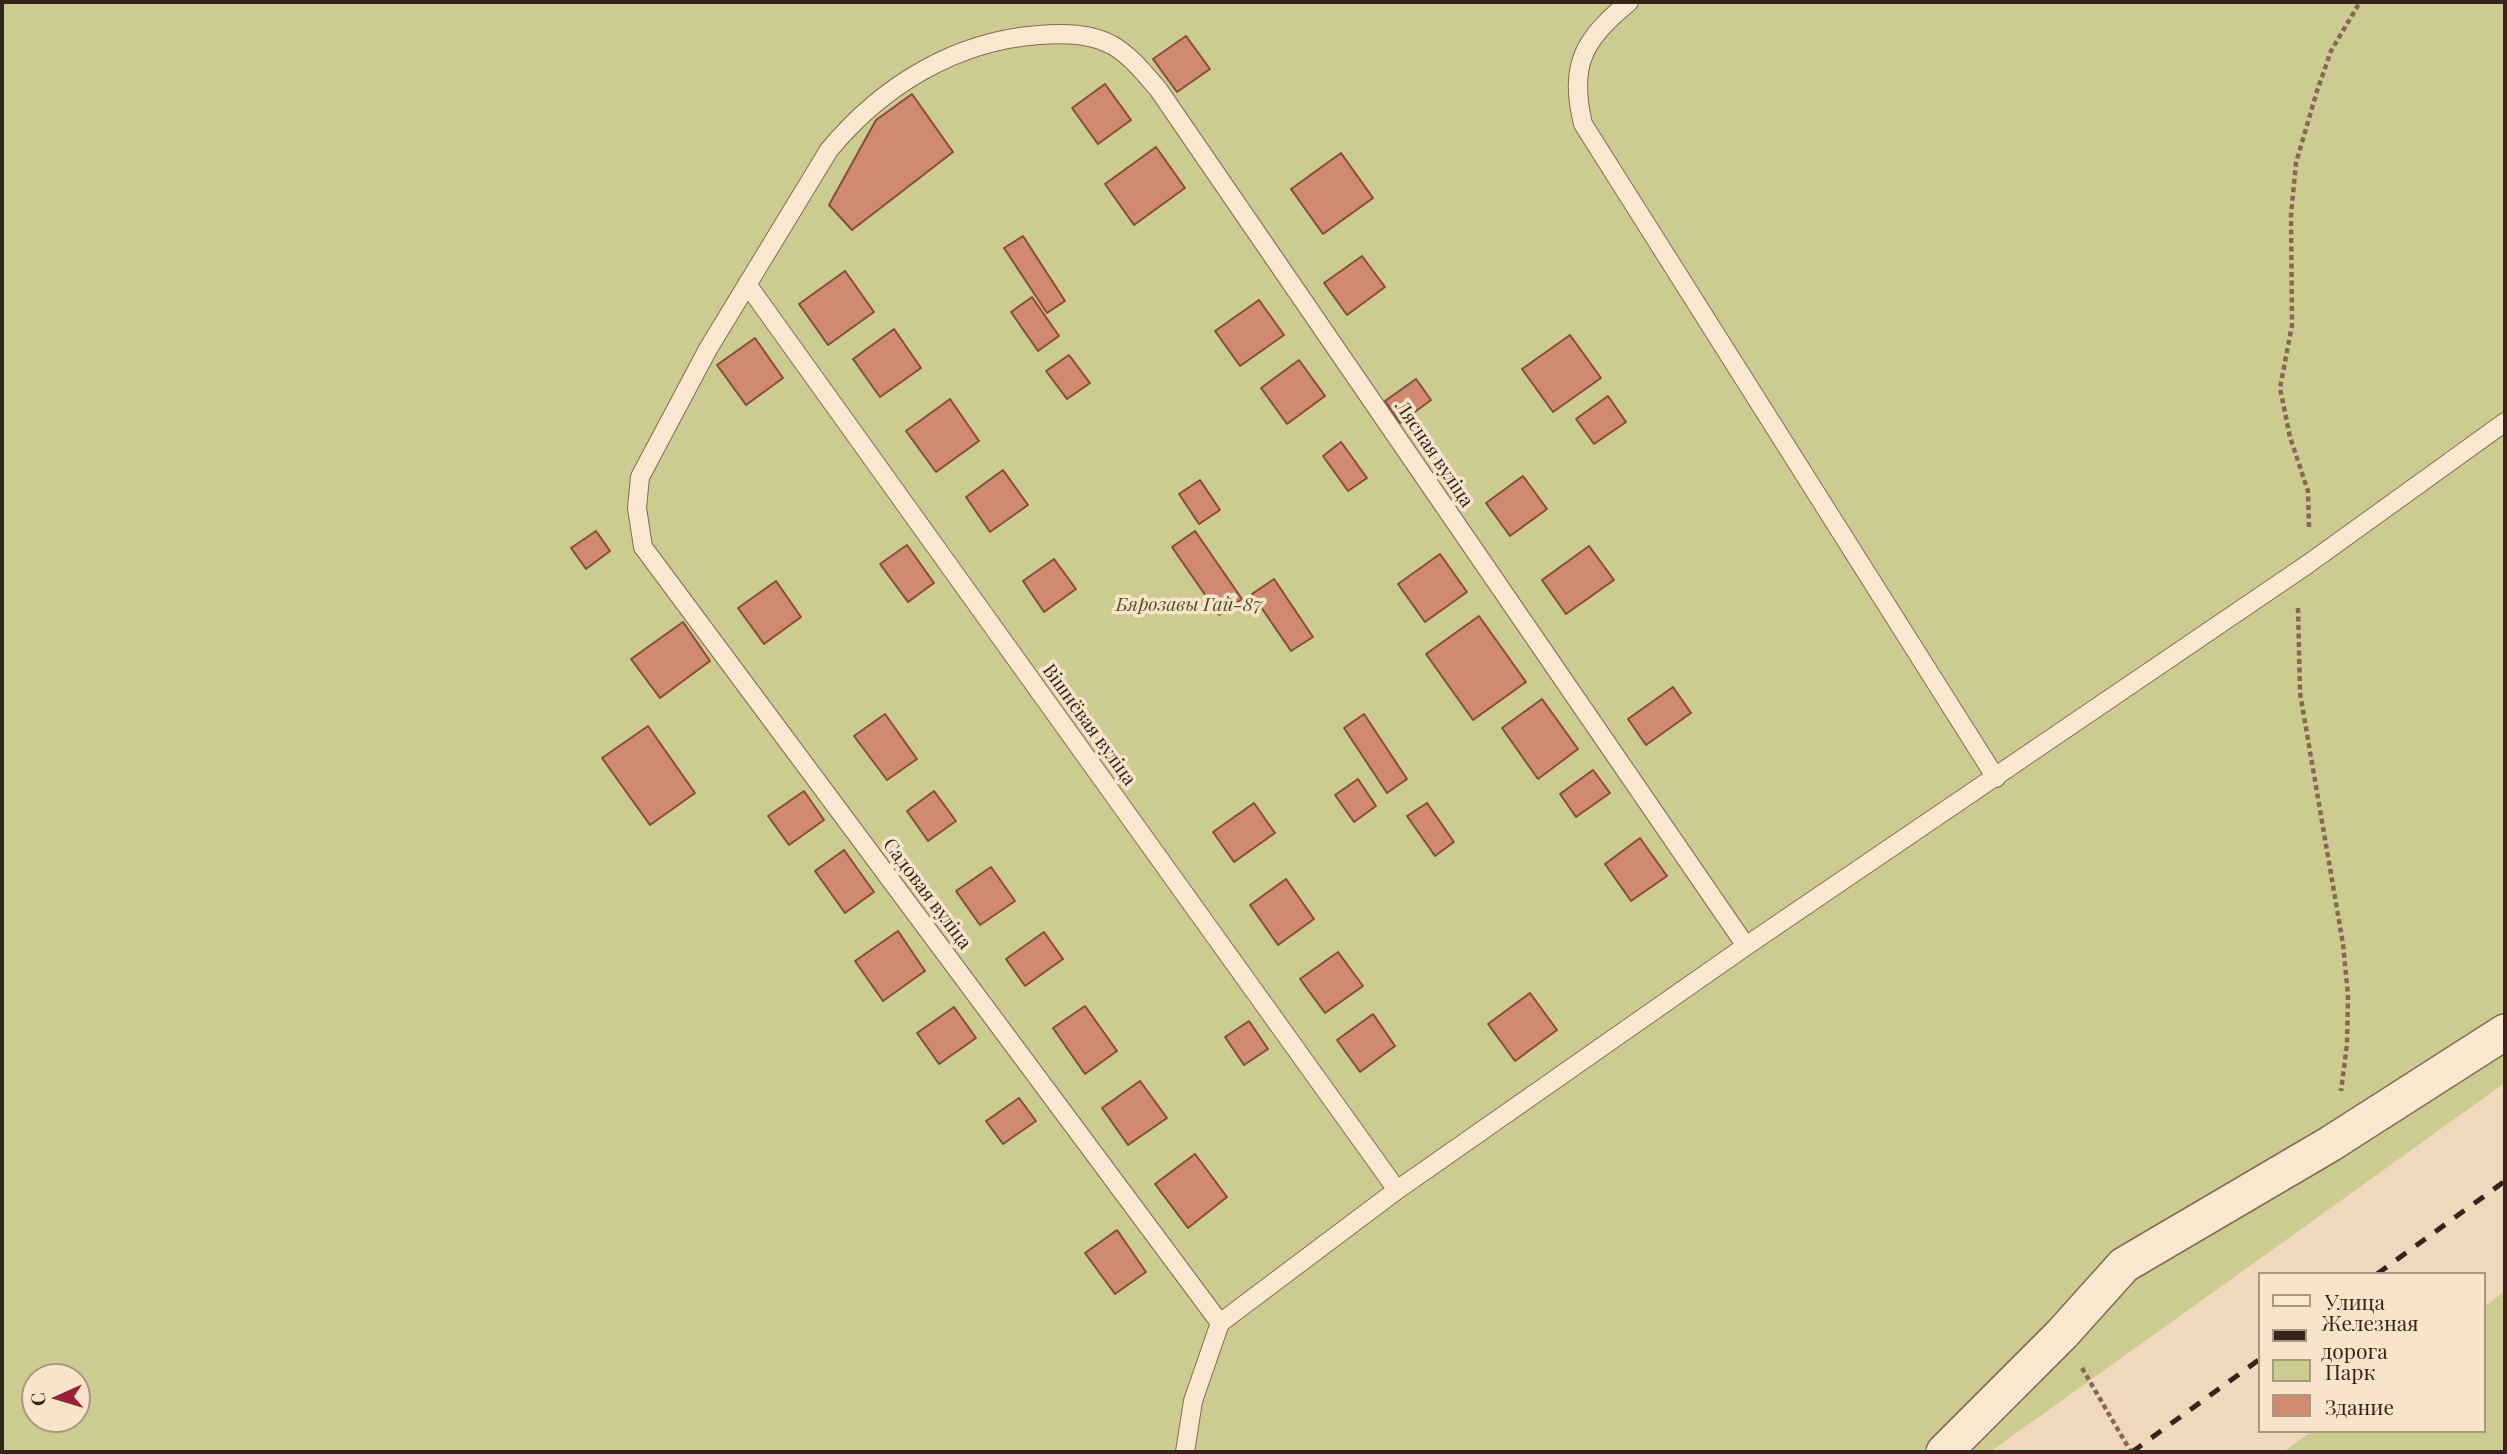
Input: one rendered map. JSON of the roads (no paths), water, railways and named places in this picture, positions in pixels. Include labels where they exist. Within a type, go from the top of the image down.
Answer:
[{"type":"street","points":[[1944,1452],[2062,1334],[2124,1265],[2330,1143],[2505,1032]]},
{"type":"lane","points":[[1629,2],[1605,22],[1587,45],[1577,71],[1577,99],[1583,124],[1996,778]]},
{"type":"lane","name":"Лясная вуліца","points":[[640,477],[708,349],[829,150],[852,123],[881,97],[956,53],[1016,36],[1051,33],[1082,35],[1111,45],[1136,63],[1158,89],[1746,946]]},
{"type":"lane","name":"Вішнёвая вуліца","points":[[747,284],[1397,1190]]},
{"type":"lane","points":[[1185,1452],[1193,1401],[1220,1323],[1397,1190],[1746,946],[2308,564],[2505,422]]},
{"type":"lane","name":"Садовая вуліца","points":[[640,477],[637,508],[643,547],[1220,1323]]},
{"type":"railway","points":[[2380,1272],[2505,1181]]},
{"type":"railway","points":[[2132,1452],[2258,1360]]},
{"type":"park label","name":"Бярозавы Гай-87","points":[[1189,605]]}]
